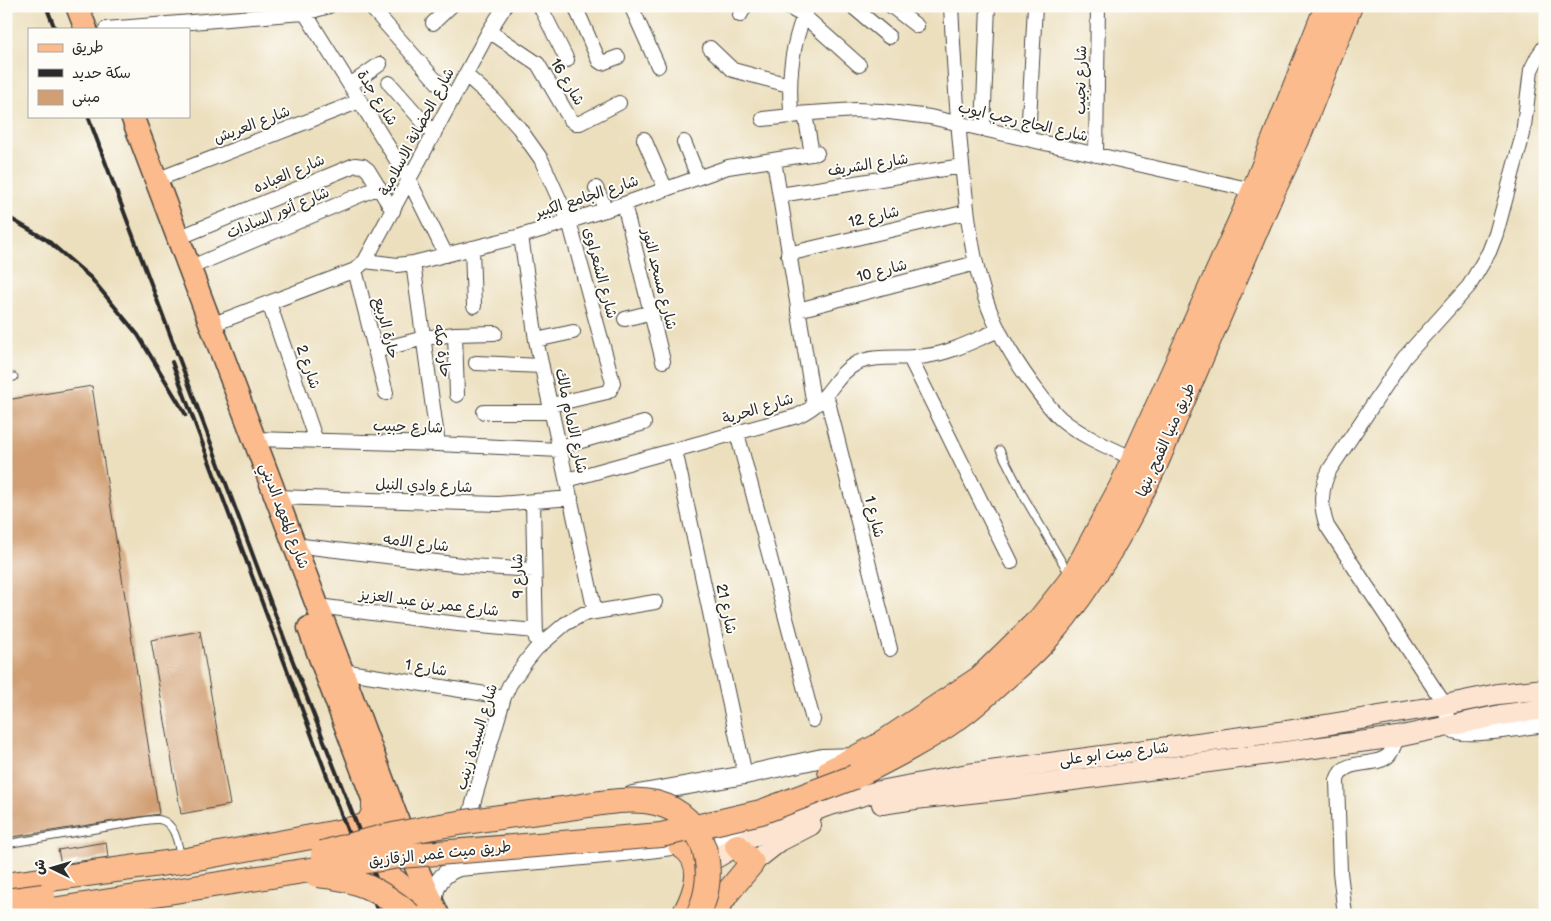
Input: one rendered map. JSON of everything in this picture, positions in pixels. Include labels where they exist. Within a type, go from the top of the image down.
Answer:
[{"type":"highway","name":"طريق منيا القمح, بنها","points":[[1288,136],[1327,6]]},
{"type":"highway","name":"طريق منيا القمح, بنها","points":[[830,771],[856,767],[893,757],[959,717],[1031,656],[1049,637],[1090,584],[1116,542],[1130,493],[1134,459],[1263,193],[1350,6]]},
{"type":"highway","name":"طريق منيا القمح, بنها","points":[[856,767],[878,746],[980,678],[1041,618],[1072,579],[1130,493],[1198,368],[1263,193]]},
{"type":"highway","name":"طريق ميت غمر, الزقازيق","points":[[20,915],[400,856],[661,834],[761,812],[856,767]]},
{"type":"highway","name":"طريق ميت غمر, الزقازيق","points":[[6,901],[280,858],[693,815],[759,800],[830,771]]},
{"type":"highway","points":[[322,853],[359,842],[457,822],[613,802],[655,803],[673,810],[688,822],[699,836],[704,847],[708,868],[708,886],[698,915]]},
{"type":"highway","points":[[6,885],[181,861],[285,843],[361,827],[370,823],[374,811],[383,803]]},
{"type":"highway","points":[[680,845],[691,852],[697,869],[694,892],[684,915]]},
{"type":"highway","points":[[712,915],[752,863],[737,846]]},
{"type":"highway","name":"طريق ميت غمر, الزقازيق","points":[[97,915],[242,889],[374,873],[394,880],[426,912]]},
{"type":"highway","points":[[273,876],[313,875],[337,877],[382,893],[426,912]]},
{"type":"main road","points":[[77,6],[86,28]]},
{"type":"main road","points":[[90,6],[99,28]]},
{"type":"main road","name":"شارع المعهد الديني","points":[[120,118],[164,218],[383,803]]},
{"type":"main road","name":"شارع المعهد الديني","points":[[133,118],[156,180],[164,218],[178,238],[342,671],[383,803],[384,828],[426,912]]},
{"type":"main road","name":"شارع ميت ابو على","points":[[697,869],[778,825],[824,807],[876,792],[1001,769],[1227,740],[1445,706],[1498,694],[1545,689]]},
{"type":"main road","name":"شارع ميت ابو على","points":[[752,863],[765,851],[795,832],[828,819],[886,804],[1397,737],[1501,714],[1545,709]]},
{"type":"street","points":[[115,28],[273,11],[305,13],[330,6]]},
{"type":"street","points":[[370,6],[452,99]]},
{"type":"street","points":[[433,24],[451,6]]},
{"type":"street","name":"شارع الحضانة الاسلامية","points":[[360,266],[393,211],[489,31],[505,6]]},
{"type":"street","points":[[540,6],[567,60]]},
{"type":"street","points":[[575,6],[599,61],[606,62],[618,57]]},
{"type":"street","points":[[631,6],[658,66]]},
{"type":"street","points":[[786,6],[806,11],[859,65]]},
{"type":"street","points":[[891,6],[917,26]]},
{"type":"street","points":[[951,6],[957,124],[967,212],[982,289],[999,330],[1020,368],[1061,418],[1089,438],[1134,459]]},
{"type":"street","points":[[982,129],[988,6]]},
{"type":"street","points":[[1028,139],[1035,6]]},
{"type":"street","name":"شارع نجيب","points":[[1096,155],[1098,6]]},
{"type":"street","points":[[861,9],[889,37]]},
{"type":"street","points":[[802,114],[796,114],[791,110],[789,85],[795,46],[806,11]]},
{"type":"street","name":"شارع جدة","points":[[305,13],[409,180],[446,255]]},
{"type":"street","name":"شارع 16","points":[[489,31],[538,64],[573,122],[580,123],[619,103]]},
{"type":"street","points":[[1545,46],[1531,70],[1523,134],[1496,234],[1489,252],[1469,286],[1404,358],[1330,469],[1322,492],[1322,509],[1327,526],[1445,706],[1449,725],[1453,730],[1467,733],[1545,725]]},
{"type":"street","points":[[710,48],[733,70],[789,85]]},
{"type":"street","points":[[350,85],[380,64]]},
{"type":"street","name":"شارع الشعراوى","points":[[466,75],[494,100],[519,128],[541,159],[569,221],[614,383],[607,392],[551,409]]},
{"type":"street","points":[[389,83],[434,134]]},
{"type":"street","name":"شارع العريش","points":[[156,180],[360,100]]},
{"type":"street","name":"شارع الحاج رجب ايوب","points":[[764,119],[832,110],[881,111],[930,117],[1263,193]]},
{"type":"street","name":"شارع الجامع الكبير","points":[[211,325],[360,266],[413,263],[446,255],[521,236],[606,210],[728,167],[815,153],[802,114]]},
{"type":"street","points":[[644,139],[665,188]]},
{"type":"street","points":[[684,142],[698,177]]},
{"type":"street","points":[[774,160],[814,406]]},
{"type":"street","name":"شارع العباده","points":[[178,238],[355,165],[363,166],[368,170],[393,211]]},
{"type":"street","name":"شارع الشريف","points":[[780,196],[962,166]]},
{"type":"street","name":"شارع أنور السادات","points":[[189,268],[379,187]]},
{"type":"street","points":[[596,188],[606,210]]},
{"type":"street","name":"شارع مسجد النور","points":[[624,204],[663,361]]},
{"type":"street","name":"شارع 12","points":[[788,254],[967,212]]},
{"type":"street","name":"شارع الامام مالك","points":[[521,236],[536,340],[595,612]]},
{"type":"street","points":[[472,248],[474,306]]},
{"type":"street","name":"حارة مكه","points":[[413,263],[438,444]]},
{"type":"street","name":"شارع 10","points":[[798,310],[976,263]]},
{"type":"street","name":"حارة الربيع","points":[[360,266],[375,351],[386,393]]},
{"type":"street","name":"شارع 2","points":[[269,303],[316,441]]},
{"type":"street","points":[[625,320],[652,312]]},
{"type":"street","name":"شارع الحرية","points":[[567,480],[797,416],[814,406],[842,373],[857,363],[874,358],[910,358],[939,354],[999,330]]},
{"type":"street","points":[[536,340],[573,332]]},
{"type":"street","points":[[375,351],[424,338],[455,334],[495,333]]},
{"type":"street","points":[[455,334],[457,395]]},
{"type":"street","points":[[910,358],[1011,562]]},
{"type":"street","points":[[476,363],[542,366]]},
{"type":"street","name":"شارع 1","points":[[826,394],[890,649]]},
{"type":"street","points":[[484,412],[551,409]]},
{"type":"street","name":"شارع حبيب","points":[[254,439],[560,448],[644,423]]},
{"type":"street","points":[[737,433],[813,720]]},
{"type":"street","name":"شارع 21","points":[[675,450],[745,775]]},
{"type":"street","name":"شارع وادي النيل","points":[[276,497],[464,504],[533,502],[570,498]]},
{"type":"street","name":"شارع 9","points":[[533,502],[536,649]]},
{"type":"street","name":"شارع الامه","points":[[294,545],[470,566],[534,570]]},
{"type":"street","name":"شارع السيدة زينب","points":[[467,824],[504,696],[518,671],[536,649],[570,620],[583,614],[655,602]]},
{"type":"street","name":"شارع عمر بن عبد العزيز","points":[[318,606],[458,624],[536,631]]},
{"type":"street","name":"شارع 1","points":[[342,671],[504,696]]},
{"type":"street","points":[[1345,915],[1340,872],[1337,780],[1345,768],[1385,758],[1391,752],[1397,737]]},
{"type":"street","points":[[426,912],[437,885],[448,873],[459,868],[614,854],[680,845],[729,835],[748,830],[842,789],[874,778],[893,757]]},
{"type":"street","points":[[383,803],[418,822],[467,824],[745,775],[822,758],[856,767]]},
{"type":"street","points":[[418,822],[415,836],[418,851],[427,862],[448,873]]},
{"type":"lane","points":[[6,378],[14,377]]},
{"type":"lane","points":[[1000,450],[1024,497],[1072,579]]},
{"type":"lane","points":[[6,844],[149,820],[162,820],[169,825],[176,835],[181,861]]},
{"type":"building","points":[[92,386],[159,814],[6,838],[6,400]]},
{"type":"building","points":[[200,631],[230,805],[181,814],[151,640]]},
{"type":"building","points":[[106,842],[108,857],[61,864],[58,850]]},
{"type":"railway","points":[[46,6],[55,28]]},
{"type":"railway","points":[[89,118],[290,654],[358,828],[389,915]]},
{"type":"railway","points":[[6,216],[47,240],[91,278],[138,335],[186,415]]},
{"type":"railway","points":[[172,362],[379,915]]}]
